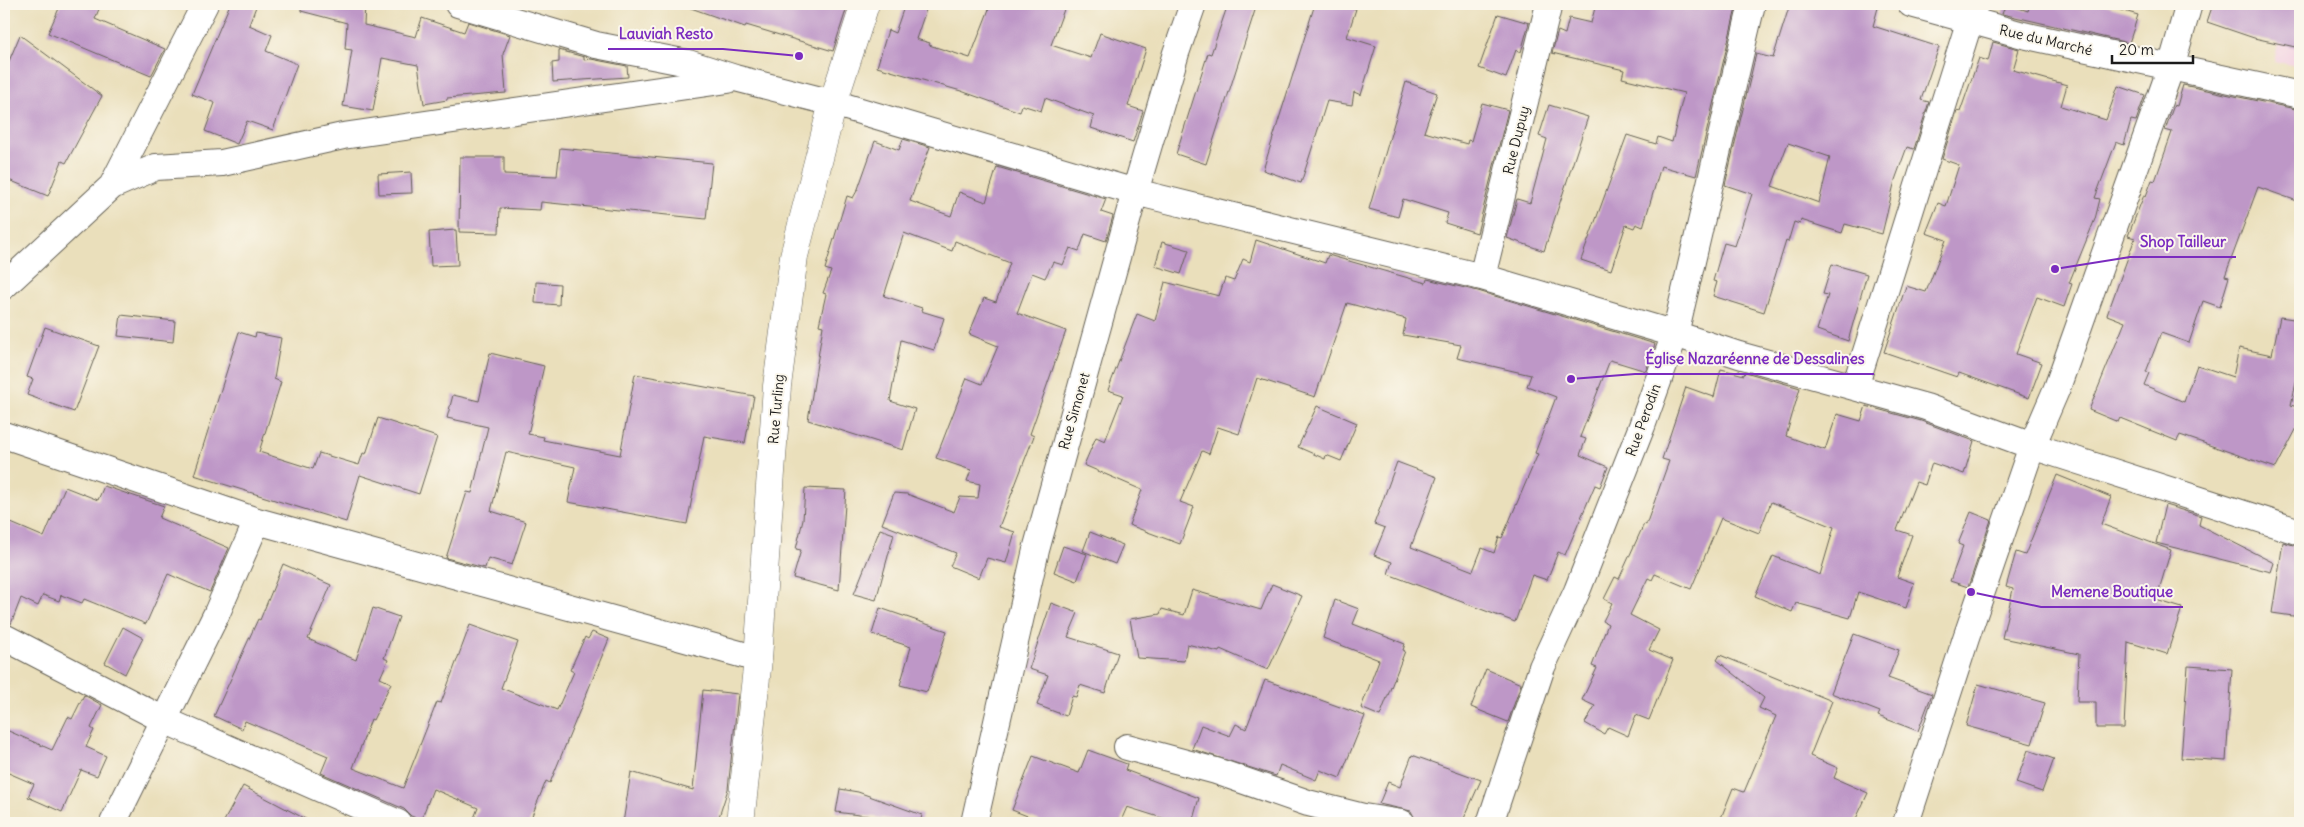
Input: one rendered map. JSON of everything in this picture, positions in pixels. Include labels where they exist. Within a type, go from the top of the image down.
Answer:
[{"type":"main road","name":"Rue Turling","points":[[740,823],[758,659],[778,386],[794,256],[833,103],[865,4]]},
{"type":"street","points":[[112,186],[205,4]]},
{"type":"street","points":[[458,4],[596,46],[688,63],[735,78],[833,103],[1135,192],[1482,277],[1675,334],[1739,356],[1855,386],[1926,407],[2032,446],[2300,532]]},
{"type":"street","name":"Rue Simonet","points":[[974,823],[1036,550],[1135,192],[1176,53],[1193,4]]},
{"type":"street","name":"Rue Dupuy","points":[[1482,277],[1549,4]]},
{"type":"street","name":"Rue Perodin","points":[[1490,823],[1542,667],[1592,554],[1642,426],[1675,334],[1752,4]]},
{"type":"street","name":"Rue du Marché","points":[[1911,4],[1973,13],[2171,67],[2300,95]]},
{"type":"street","points":[[1906,823],[1966,638],[2032,446],[2060,379],[2171,67],[2189,4]]},
{"type":"street","points":[[1855,386],[1973,13]]},
{"type":"street","points":[[4,286],[112,186],[156,167],[222,163],[344,136],[735,78]]},
{"type":"street","points":[[4,435],[257,521],[758,659]]},
{"type":"street","points":[[113,823],[216,615],[257,521]]},
{"type":"street","points":[[4,637],[164,720],[398,823]]},
{"type":"street","points":[[1127,747],[1216,771],[1308,802],[1364,817],[1402,823]]},
{"type":"shaded area","points":[[2288,4],[2300,4],[2300,67],[2274,61]]},
{"type":"building","points":[[61,4],[101,4],[95,19],[165,49],[151,76],[48,33]]},
{"type":"building","points":[[230,4],[257,4],[249,25],[272,35],[266,51],[297,64],[273,130],[247,121],[237,144],[205,131],[215,103],[192,94]]},
{"type":"building","points":[[301,4],[365,4],[364,25],[416,37],[422,18],[464,32],[468,22],[510,35],[503,54],[506,93],[447,98],[447,100],[424,104],[418,65],[382,58],[373,111],[343,106],[352,50],[345,49],[347,23],[301,11]]},
{"type":"building","points":[[689,4],[848,4],[833,51],[746,25],[745,27],[688,7]]},
{"type":"building","points":[[905,4],[928,4],[916,39],[970,58],[991,4],[1066,4],[1051,45],[1091,58],[1100,33],[1146,49],[1128,106],[1143,111],[1133,142],[1091,128],[1094,116],[1045,98],[1041,111],[1022,105],[1020,112],[961,91],[877,67],[888,30],[895,33]]},
{"type":"building","points":[[1228,4],[1257,4],[1206,164],[1176,154],[1208,53],[1211,54]]},
{"type":"building","points":[[1315,4],[1340,4],[1356,9],[1347,37],[1376,46],[1361,95],[1354,92],[1352,105],[1327,101],[1301,183],[1263,170]]},
{"type":"building","points":[[1596,4],[1737,4],[1696,176],[1661,166],[1643,227],[1636,224],[1634,228],[1626,225],[1611,270],[1581,260],[1627,135],[1656,144],[1658,137],[1672,142],[1684,93],[1622,78],[1624,70],[1552,53],[1558,31],[1565,34],[1569,18],[1591,23]]},
{"type":"building","points":[[1790,4],[1879,4],[1873,26],[1939,47],[1921,100],[1929,102],[1914,149],[1907,147],[1895,180],[1882,234],[1845,224],[1842,233],[1801,220],[1800,224],[1794,222],[1788,242],[1786,241],[1764,312],[1713,296],[1717,282],[1713,281],[1724,243],[1735,246],[1752,194],[1725,185],[1756,54],[1773,58]],"holes":[[[1788,143],[1830,157],[1819,203],[1772,186]]]},
{"type":"building","points":[[2006,4],[2028,11],[2030,4],[2100,4],[2138,15],[2129,43],[2002,14]]},
{"type":"building","points":[[2213,4],[2300,4],[2300,48],[2254,38],[2207,22]]},
{"type":"building","points":[[1498,14],[1529,23],[1521,52],[1516,50],[1506,78],[1479,68]]},
{"type":"building","points":[[20,35],[102,96],[66,163],[62,161],[48,196],[4,178],[4,73]]},
{"type":"building","points":[[1993,42],[2019,49],[2013,70],[2067,85],[2061,106],[2106,120],[2118,86],[2145,95],[2136,121],[2131,120],[2124,145],[2116,142],[2095,198],[2100,199],[2095,219],[2069,283],[2072,284],[2064,307],[2037,297],[2016,354],[2042,363],[2029,398],[1959,373],[1957,377],[1884,352],[1906,286],[1926,292],[1946,240],[1926,233],[1938,203],[1946,206],[1959,165],[1942,159],[1957,111],[1960,112],[1979,58],[1988,61]]},
{"type":"building","points":[[559,50],[584,57],[584,60],[591,59],[627,66],[628,77],[553,82],[552,63],[559,62]]},
{"type":"building","points":[[1406,82],[1437,93],[1424,132],[1467,144],[1468,140],[1471,141],[1482,103],[1508,110],[1477,233],[1445,223],[1448,213],[1403,199],[1398,217],[1369,209]]},
{"type":"building","points":[[2183,85],[2300,110],[2300,202],[2258,187],[2225,276],[2229,277],[2220,307],[2203,301],[2189,343],[2161,333],[2146,372],[2149,373],[2144,385],[2184,402],[2197,365],[2233,377],[2239,348],[2272,355],[2280,317],[2300,320],[2300,365],[2291,405],[2300,408],[2300,422],[2276,468],[2180,435],[2177,441],[2120,418],[2118,422],[2089,410],[2125,322],[2107,315],[2135,238],[2128,236],[2144,195],[2146,196],[2152,180],[2155,181],[2172,132],[2165,130],[2174,105],[2177,106]]},
{"type":"building","points":[[1549,105],[1588,117],[1544,251],[1507,238],[1517,199],[1530,203],[1547,139],[1539,136]]},
{"type":"building","points":[[903,139],[930,147],[910,201],[951,216],[959,192],[986,202],[997,167],[1106,199],[1101,212],[1113,216],[1106,241],[1085,234],[1079,251],[1070,248],[1063,265],[1053,262],[1045,278],[1032,273],[1017,313],[1066,331],[1030,434],[1034,436],[999,527],[1015,532],[1006,563],[987,558],[979,578],[950,566],[956,553],[882,524],[894,493],[907,494],[954,512],[960,497],[978,498],[980,484],[967,481],[971,470],[936,458],[967,378],[982,384],[998,346],[969,334],[984,298],[996,302],[1010,263],[955,241],[952,251],[904,233],[884,296],[922,308],[921,311],[944,318],[934,350],[901,340],[890,401],[915,409],[903,450],[808,420],[823,326],[819,325],[826,294],[823,293],[831,271],[825,269],[847,196],[853,198],[858,189],[875,141],[899,150]]},
{"type":"building","points":[[560,148],[712,163],[706,219],[541,202],[540,210],[500,208],[499,233],[459,232],[460,157],[504,157],[504,174],[557,176]]},
{"type":"building","points":[[411,172],[412,193],[379,194],[378,174]]},
{"type":"building","points":[[456,230],[458,265],[431,266],[429,232]]},
{"type":"building","points":[[1256,240],[1325,263],[1328,255],[1426,283],[1427,279],[1478,291],[1655,344],[1646,371],[1610,360],[1580,437],[1586,439],[1580,455],[1608,467],[1600,487],[1595,485],[1565,555],[1558,552],[1547,580],[1532,575],[1515,622],[1388,574],[1392,562],[1374,555],[1385,528],[1374,524],[1397,462],[1437,477],[1411,547],[1473,571],[1482,548],[1494,553],[1499,537],[1502,538],[1538,454],[1535,453],[1556,397],[1527,386],[1531,375],[1457,358],[1461,345],[1403,335],[1406,319],[1347,303],[1315,397],[1257,378],[1239,434],[1218,427],[1209,454],[1202,451],[1180,502],[1194,507],[1180,544],[1129,525],[1142,490],[1084,465],[1096,437],[1105,441],[1123,395],[1108,390],[1137,314],[1155,321],[1165,282],[1219,296],[1225,278],[1234,281],[1243,259],[1250,262]]},
{"type":"building","points":[[1162,242],[1189,250],[1181,274],[1155,266]]},
{"type":"building","points":[[1832,264],[1867,274],[1848,341],[1817,330],[1828,295],[1823,294]]},
{"type":"building","points":[[536,282],[560,284],[559,305],[535,303]]},
{"type":"building","points":[[121,315],[175,321],[173,342],[118,336]]},
{"type":"building","points":[[45,327],[99,346],[74,412],[27,395],[33,379],[27,377]]},
{"type":"building","points":[[239,332],[255,337],[256,333],[281,338],[274,379],[281,382],[259,452],[313,469],[319,453],[359,465],[363,453],[366,454],[378,418],[437,437],[419,494],[360,475],[346,522],[194,475]]},
{"type":"building","points":[[490,353],[544,366],[528,434],[544,437],[543,440],[620,455],[635,374],[754,396],[745,443],[704,436],[687,524],[568,502],[575,467],[506,452],[491,511],[526,522],[512,565],[488,558],[485,568],[446,558],[467,492],[472,493],[488,427],[447,418],[453,395],[479,401]]},
{"type":"building","points":[[1721,369],[1744,375],[1745,372],[1800,388],[1786,436],[1825,450],[1837,414],[1861,421],[1866,406],[1921,421],[1974,441],[1964,474],[1932,463],[1925,485],[1916,482],[1897,530],[1912,535],[1897,577],[1914,583],[1906,608],[1858,592],[1850,618],[1796,603],[1792,612],[1755,596],[1773,556],[1820,575],[1834,527],[1771,502],[1759,533],[1721,518],[1691,589],[1655,574],[1652,580],[1648,578],[1630,615],[1659,630],[1649,650],[1673,660],[1649,720],[1636,715],[1628,736],[1608,727],[1604,734],[1585,723],[1595,706],[1582,700],[1597,668],[1592,666],[1608,624],[1603,621],[1612,603],[1604,599],[1615,577],[1619,579],[1644,524],[1646,525],[1669,461],[1662,459],[1686,387],[1714,397]]},
{"type":"building","points":[[1317,406],[1357,423],[1341,461],[1326,455],[1325,459],[1298,447]]},
{"type":"building","points":[[2057,475],[2111,497],[2101,524],[2171,550],[2156,600],[2182,608],[2167,654],[2128,642],[2124,728],[2096,728],[2096,702],[2077,702],[2079,654],[2002,638],[2013,589],[2006,587],[2016,552],[2025,555]]},
{"type":"building","points":[[104,486],[164,506],[159,518],[229,548],[210,592],[168,574],[146,624],[84,599],[82,603],[61,595],[59,601],[43,595],[38,606],[21,598],[11,624],[4,622],[4,520],[44,537],[65,487],[98,500]]},
{"type":"building","points":[[805,488],[846,490],[839,590],[793,578],[801,550],[796,549],[803,520]]},
{"type":"building","points":[[2165,505],[2201,516],[2199,525],[2274,563],[2271,572],[2156,543]]},
{"type":"building","points":[[1971,512],[1991,520],[1968,587],[1950,581],[1963,546],[1958,544]]},
{"type":"building","points":[[880,529],[894,534],[876,600],[854,594]]},
{"type":"building","points":[[1090,532],[1123,545],[1115,564],[1083,551]]},
{"type":"building","points":[[2283,542],[2300,547],[2300,617],[2272,613]]},
{"type":"building","points":[[1063,546],[1087,554],[1077,581],[1054,572]]},
{"type":"building","points":[[283,564],[331,585],[308,639],[356,660],[373,608],[399,617],[384,658],[388,660],[380,678],[391,683],[373,720],[371,719],[353,768],[403,788],[437,702],[441,703],[470,625],[518,642],[501,688],[557,710],[574,672],[570,670],[585,637],[588,639],[592,632],[609,639],[550,783],[546,781],[529,823],[472,823],[478,808],[433,789],[421,820],[411,816],[404,809],[321,773],[328,756],[245,721],[242,729],[214,716],[258,619],[260,620]]},
{"type":"building","points":[[1272,584],[1302,596],[1268,670],[1220,649],[1219,652],[1187,644],[1184,661],[1137,658],[1130,619],[1160,614],[1162,609],[1184,615],[1192,590],[1261,610]]},
{"type":"building","points":[[1335,600],[1359,609],[1353,624],[1405,644],[1403,650],[1405,651],[1380,716],[1361,708],[1379,660],[1323,638]]},
{"type":"building","points":[[1051,603],[1078,613],[1068,637],[1118,653],[1105,693],[1080,685],[1076,697],[1072,696],[1066,716],[1037,705],[1048,675],[1029,669]]},
{"type":"building","points":[[880,608],[947,631],[927,692],[900,685],[911,647],[872,634]]},
{"type":"building","points":[[123,627],[143,638],[125,674],[105,663]]},
{"type":"building","points":[[1854,634],[1899,650],[1888,678],[1932,694],[1918,731],[1878,716],[1880,712],[1831,693]]},
{"type":"building","points":[[1720,655],[1832,701],[1810,756],[1838,768],[1834,778],[1868,793],[1854,823],[1719,823],[1733,788],[1744,792],[1776,716],[1759,708],[1764,698],[1717,660]]},
{"type":"building","points":[[2188,666],[2232,669],[2226,761],[2181,758]]},
{"type":"building","points":[[1486,669],[1521,684],[1508,722],[1471,707]]},
{"type":"building","points":[[1265,680],[1365,716],[1340,778],[1320,770],[1316,780],[1280,765],[1276,776],[1192,749],[1201,725],[1230,736],[1236,724],[1246,729]]},
{"type":"building","points":[[1978,684],[2045,703],[2032,744],[1966,726]]},
{"type":"building","points":[[703,690],[738,694],[728,789],[717,823],[623,823],[631,772],[693,790]]},
{"type":"building","points":[[84,695],[102,705],[91,728],[94,730],[86,747],[106,756],[97,776],[81,770],[62,812],[28,797],[34,784],[4,771],[4,729],[52,750],[68,717],[72,719]]},
{"type":"building","points":[[1088,750],[1127,764],[1125,770],[1199,798],[1192,823],[1178,823],[1127,807],[1120,823],[1045,823],[1012,810],[1033,756],[1079,773]]},
{"type":"building","points":[[2028,750],[2054,759],[2042,792],[2016,783]]},
{"type":"building","points":[[1412,755],[1481,780],[1462,823],[1417,823],[1411,811],[1379,804],[1388,782],[1400,787]]},
{"type":"building","points":[[243,786],[313,823],[223,823]]},
{"type":"building","points":[[840,789],[858,792],[922,815],[920,823],[836,812]]},
{"type":"place","name":"Lauviah Resto","points":[[799,56]]},
{"type":"place","name":"Shop Tailleur","points":[[2055,269]]},
{"type":"place","name":"Église Nazaréenne de Dessalines","points":[[1571,379]]},
{"type":"place","name":"Memene Boutique","points":[[1971,592]]}]
